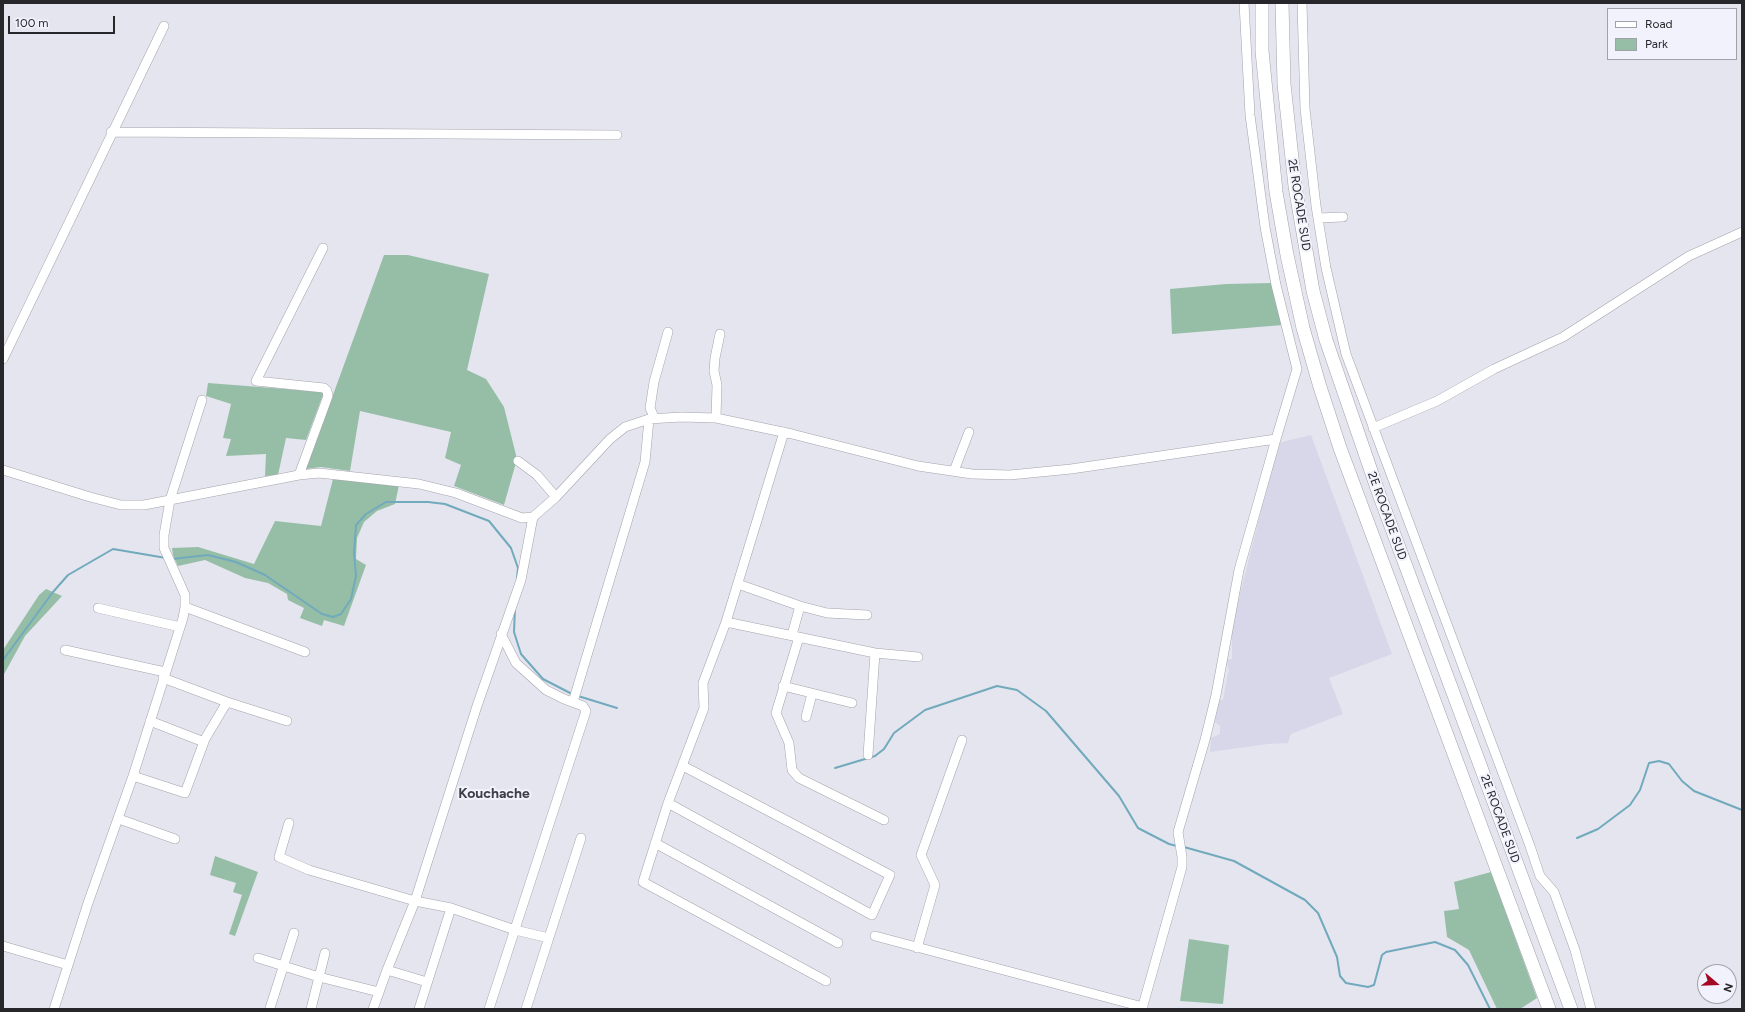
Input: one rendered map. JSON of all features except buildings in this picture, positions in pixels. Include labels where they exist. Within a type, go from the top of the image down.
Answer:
[{"type":"highway","name":"2E ROCADE SUD","points":[[1262,3],[1262,51],[1276,192],[1298,306],[1320,387],[1340,448],[1549,1009]]},
{"type":"highway","name":"2E ROCADE SUD","points":[[1282,3],[1284,84],[1295,186],[1313,291],[1326,340],[1378,494],[1571,1009]]},
{"type":"street","points":[[875,936],[1143,1008],[1182,867],[1178,832],[1207,733],[1239,570],[1297,369],[1276,285],[1265,227],[1250,115],[1244,3]]},
{"type":"street","points":[[1302,3],[1305,109],[1318,218],[1326,268],[1346,354],[1540,876],[1554,892],[1575,950],[1591,1009]]},
{"type":"street","points":[[3,359],[111,132],[164,26]]},
{"type":"street","points":[[111,132],[616,135]]},
{"type":"street","points":[[1318,218],[1343,217]]},
{"type":"street","points":[[1373,428],[1437,401],[1494,369],[1563,337],[1689,256],[1742,232]]},
{"type":"street","points":[[299,475],[328,396],[327,391],[324,388],[256,381],[323,248]]},
{"type":"street","points":[[573,702],[645,462],[652,419],[650,408],[654,382],[668,332]]},
{"type":"street","points":[[716,418],[715,364],[720,334]]},
{"type":"street","points":[[54,1009],[134,776],[185,607],[185,595],[164,548],[164,535],[170,500],[202,400]]},
{"type":"street","points":[[3,470],[90,497],[121,504],[144,505],[299,475],[319,473],[419,484],[456,493],[522,518],[533,517],[556,497],[610,439],[624,427],[652,419],[681,417],[716,418],[784,432],[918,466],[972,474],[1018,474],[1071,469],[1276,439]]},
{"type":"street","points":[[784,432],[726,622],[703,683],[704,708],[668,803],[643,882],[826,981]]},
{"type":"street","points":[[954,471],[969,432]]},
{"type":"street","points":[[518,461],[537,475],[556,497]]},
{"type":"street","points":[[373,1009],[415,901],[501,634],[521,580],[533,517]]},
{"type":"street","points":[[738,584],[800,606],[827,613],[867,615]]},
{"type":"street","points":[[800,606],[795,636],[776,713],[789,743],[792,770],[794,774],[884,820]]},
{"type":"street","points":[[185,607],[305,652]]},
{"type":"street","points":[[98,608],[180,627]]},
{"type":"street","points":[[726,622],[875,653],[918,657]]},
{"type":"street","points":[[489,1009],[586,711],[583,706],[546,690],[516,663],[501,634]]},
{"type":"street","points":[[65,650],[164,675],[227,702],[287,721]]},
{"type":"street","points":[[868,755],[875,653]]},
{"type":"street","points":[[783,686],[852,703]]},
{"type":"street","points":[[806,717],[812,694]]},
{"type":"street","points":[[134,776],[184,793],[204,742],[227,702]]},
{"type":"street","points":[[150,721],[204,742]]},
{"type":"street","points":[[917,948],[935,885],[922,855],[962,740]]},
{"type":"street","points":[[668,803],[872,914],[890,875],[683,766]]},
{"type":"street","points":[[119,818],[175,839]]},
{"type":"street","points":[[289,823],[279,857],[309,870],[415,901],[451,908],[515,930],[549,938]]},
{"type":"street","points":[[526,1009],[582,838]]},
{"type":"street","points":[[655,843],[838,943]]},
{"type":"street","points":[[419,1009],[451,908]]},
{"type":"street","points":[[270,1008],[294,933]]},
{"type":"street","points":[[3,946],[68,965]]},
{"type":"street","points":[[311,1009],[325,953]]},
{"type":"street","points":[[258,958],[318,977],[379,992]]},
{"type":"street","points":[[387,970],[427,982]]},
{"type":"shaded area","points":[[1311,435],[1392,654],[1329,678],[1343,714],[1291,734],[1288,743],[1268,744],[1210,752],[1211,738],[1220,734],[1220,726],[1215,722],[1219,700],[1223,700],[1229,668],[1227,660],[1232,659],[1232,626],[1278,443]]},
{"type":"green space","points":[[384,255],[408,255],[489,274],[467,370],[486,379],[504,407],[517,459],[504,505],[454,486],[461,465],[445,458],[451,432],[360,411],[350,471],[321,467],[306,469]]},
{"type":"green space","points":[[1272,283],[1283,325],[1172,334],[1170,289],[1226,284]]},
{"type":"green space","points":[[208,383],[324,392],[306,440],[286,438],[278,475],[265,476],[266,454],[226,456],[231,439],[223,438],[231,404],[206,396]]},
{"type":"green space","points":[[333,479],[399,485],[395,504],[377,511],[364,522],[357,538],[356,559],[366,565],[344,626],[324,620],[322,626],[300,618],[304,608],[288,600],[287,594],[268,583],[245,578],[205,560],[178,566],[173,555],[172,548],[198,547],[254,564],[275,521],[321,526]]},
{"type":"green space","points":[[46,589],[62,596],[25,636],[3,676],[3,650],[39,595]]},
{"type":"green space","points":[[215,856],[258,872],[235,936],[229,934],[242,895],[233,892],[236,883],[210,875]]},
{"type":"green space","points":[[1491,872],[1537,998],[1520,1009],[1497,1009],[1469,950],[1447,937],[1444,911],[1459,909],[1454,882]]},
{"type":"green space","points":[[1189,939],[1229,945],[1223,1004],[1180,1001]]},
{"type":"waterway","points":[[172,559],[208,555],[236,562],[265,575],[322,614],[333,617],[341,614],[351,599],[356,576],[354,553],[356,525],[366,514],[386,502],[428,502],[445,504],[489,521],[511,548],[518,568],[517,577]]},
{"type":"waterway","points":[[3,660],[53,592],[68,575],[113,549],[166,558]]},
{"type":"waterway","points":[[515,608],[514,632],[521,654],[543,679],[572,694]]},
{"type":"waterway","points":[[835,768],[875,756],[884,749],[894,733],[925,710],[997,686],[1017,690],[1046,711],[1119,796],[1138,828],[1169,844],[1177,846]]},
{"type":"waterway","points":[[578,696],[617,708]]},
{"type":"waterway","points":[[1577,838],[1598,829],[1630,805],[1640,790],[1649,763],[1659,761],[1669,764],[1682,781],[1694,791],[1742,810]]},
{"type":"waterway","points":[[1184,847],[1234,861],[1305,900],[1318,913],[1337,957],[1340,976],[1346,983],[1368,987],[1374,985],[1382,955],[1386,952],[1435,942],[1455,950],[1468,965],[1490,1009]]},
{"type":"district","name":"Kouchache","points":[[494,794]]}]
